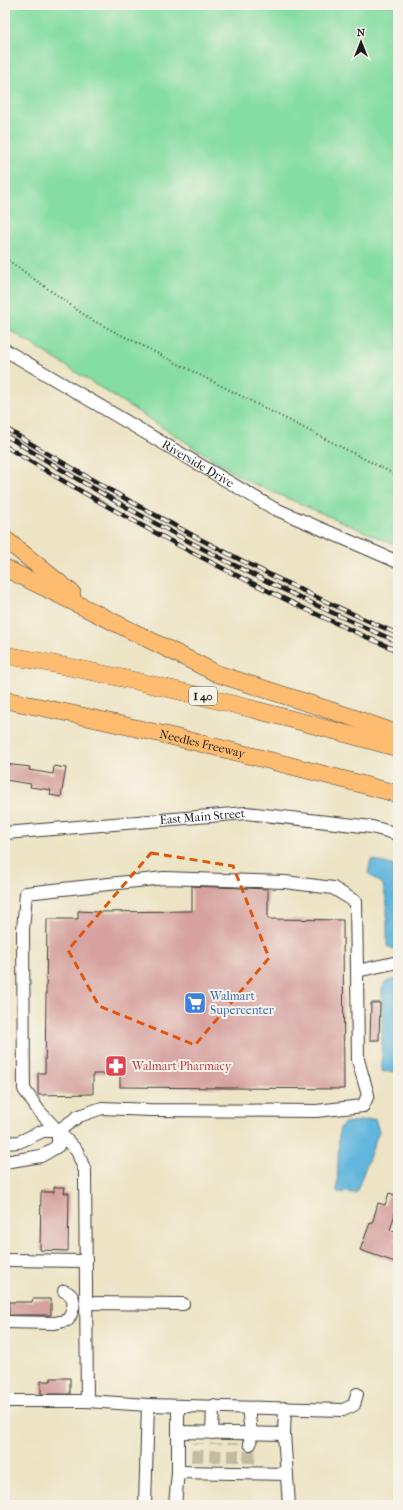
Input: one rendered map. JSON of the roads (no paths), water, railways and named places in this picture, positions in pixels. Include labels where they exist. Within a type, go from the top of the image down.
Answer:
[{"type":"highway","points":[[5,540],[99,615]]},
{"type":"highway","points":[[5,568],[218,674],[348,716],[398,734]]},
{"type":"highway","name":"I 40","points":[[5,655],[91,671],[191,693],[398,748]]},
{"type":"highway","name":"Needles Freeway","points":[[5,700],[188,739],[398,794]]},
{"type":"highway","points":[[5,705],[64,712]]},
{"type":"street","name":"Riverside Drive","points":[[5,350],[273,508],[398,562]]},
{"type":"street","name":"East Main Street","points":[[5,833],[246,813],[372,827],[398,834]]},
{"type":"street","points":[[5,1143],[19,1142],[43,1131],[58,1131],[79,1116],[102,1108],[150,1110],[316,1111],[363,1106],[368,1095],[358,1060],[356,902],[333,888],[285,882],[164,878],[26,893],[23,930],[24,1089],[39,1111],[58,1131],[77,1151],[85,1171],[87,1401]]},
{"type":"street","points":[[357,971],[398,962]]},
{"type":"street","points":[[5,1162],[41,1156],[58,1146],[58,1131]]},
{"type":"street","points":[[5,1260],[86,1261]]},
{"type":"street","points":[[5,1322],[55,1323],[68,1320],[73,1311],[74,1300],[69,1293],[64,1291]]},
{"type":"street","points":[[86,1303],[183,1304]]},
{"type":"street","points":[[5,1401],[87,1401],[148,1405],[343,1410],[354,1405],[357,1394]]},
{"type":"street","points":[[145,1505],[148,1405]]},
{"type":"street","points":[[175,1505],[178,1472],[178,1406]]},
{"type":"street","points":[[213,1406],[215,1436]]},
{"type":"street","points":[[248,1408],[250,1438]]},
{"type":"street","points":[[285,1408],[284,1434],[289,1505]]},
{"type":"street","points":[[178,1432],[198,1438],[215,1436],[250,1438],[284,1434]]},
{"type":"street","points":[[178,1472],[197,1467],[249,1468],[287,1474]]},
{"type":"water","points":[[371,859],[398,867],[398,947],[393,949],[387,946],[387,904],[383,885],[368,873]]},
{"type":"water","points":[[398,978],[398,1071],[382,1072],[382,989],[385,982]]},
{"type":"water","points":[[375,1119],[379,1131],[356,1193],[337,1192],[339,1132],[341,1126],[344,1123]]},
{"type":"tunnel","points":[[197,1462],[198,1443]]},
{"type":"tunnel","points":[[215,1462],[216,1443]]},
{"type":"tunnel","points":[[233,1443],[233,1462]]},
{"type":"tunnel","points":[[249,1463],[250,1444]]},
{"type":"railway","points":[[5,428],[101,485],[198,538],[297,588],[398,634]]},
{"type":"railway","points":[[5,435],[100,492],[197,546],[297,596],[398,642]]},
{"type":"railway","points":[[5,446],[101,503],[198,556],[297,605],[398,651]]},
{"type":"place","name":"Walmart Supercenter","points":[[195,1003]]},
{"type":"place","name":"Walmart Pharmacy","points":[[116,1066]]}]
